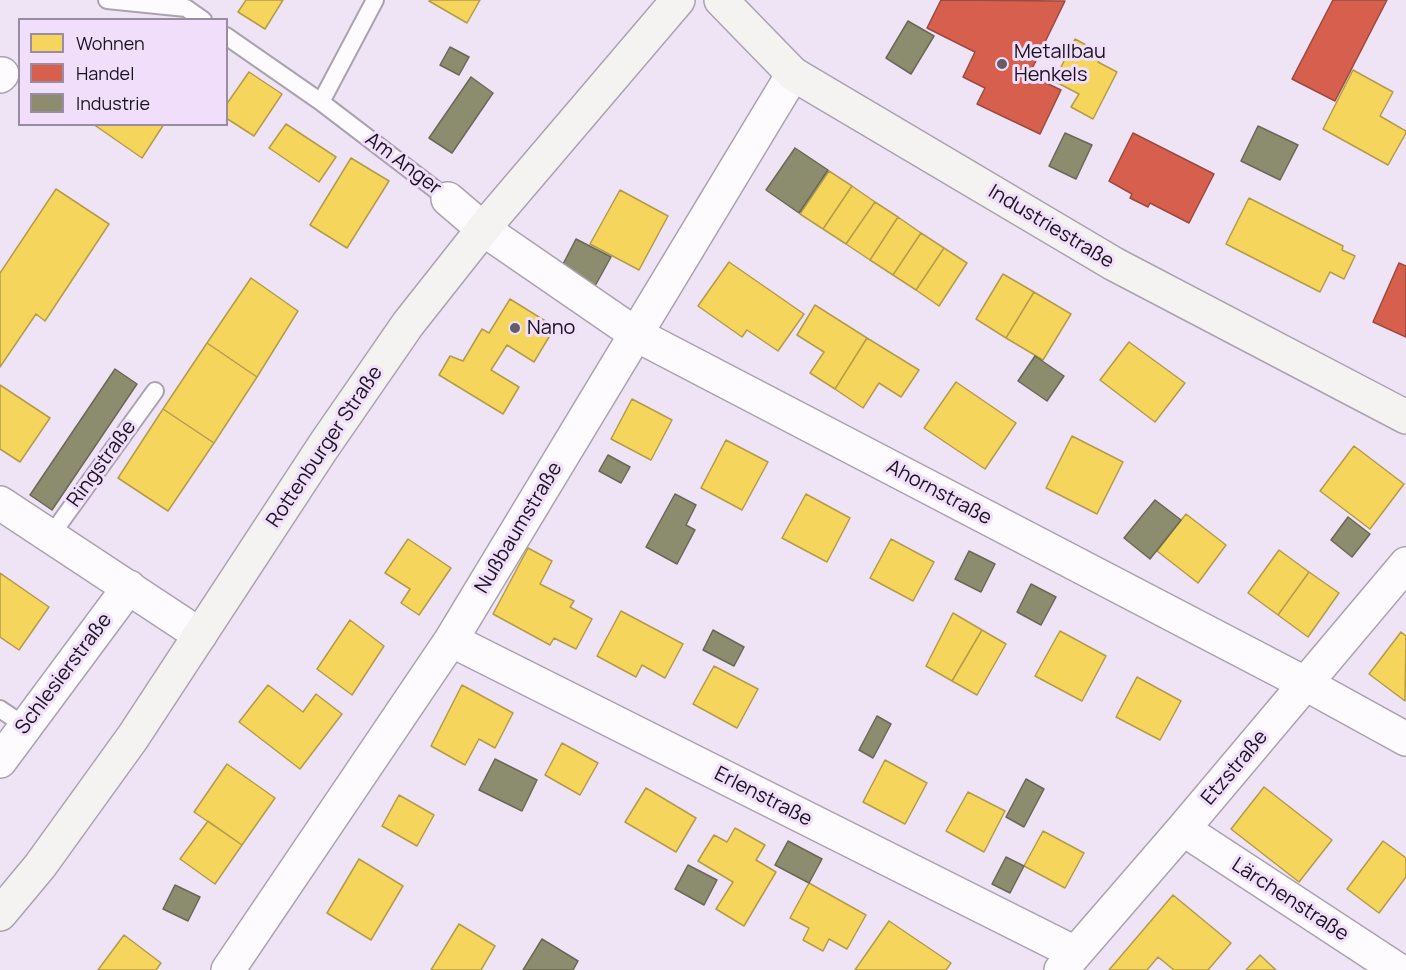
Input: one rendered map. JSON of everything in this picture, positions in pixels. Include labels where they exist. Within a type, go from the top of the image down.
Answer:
[{"type":"street","name":"Rottenburger Straße","points":[[0,914],[40,866],[133,737],[323,447],[402,333],[483,229],[678,0]]},
{"type":"street","name":"Industriestraße","points":[[721,0],[793,74],[1114,264],[1406,417]]},
{"type":"street","name":"Nußbaumstraße","points":[[240,967],[451,640],[793,74]]},
{"type":"street","name":"Am Anger","points":[[448,199],[483,229]]},
{"type":"street","name":"Ahornstraße","points":[[483,229],[637,335],[1306,684],[1406,739]]},
{"type":"street","points":[[0,503],[49,538],[129,587],[200,636]]},
{"type":"street","name":"Etzstraße","points":[[1068,962],[1406,564]]},
{"type":"street","name":"Schlesierstraße","points":[[0,761],[13,718],[129,587]]},
{"type":"street","name":"Erlenstraße","points":[[451,640],[1068,962]]},
{"type":"street","name":"Lärchenstraße","points":[[1183,829],[1398,970]]},
{"type":"lane","points":[[107,0],[186,8],[200,18]]},
{"type":"lane","points":[[321,102],[375,0]]},
{"type":"lane","name":"Am Anger","points":[[228,37],[321,102],[448,199]]},
{"type":"lane","name":"Ringstraße","points":[[49,538],[155,392]]},
{"type":"building: Wohnen","points":[[246,0],[283,0],[265,29],[238,12]]},
{"type":"building: Wohnen","points":[[430,0],[480,0],[467,23]]},
{"type":"building: Wohnen","points":[[1075,39],[1103,54],[1098,62],[1117,72],[1093,119],[1071,107],[1079,94],[1054,81]]},
{"type":"building: Wohnen","points":[[1353,70],[1393,92],[1380,116],[1406,133],[1388,165],[1323,129]]},
{"type":"building: Wohnen","points":[[249,72],[282,94],[254,136],[228,119],[228,102]]},
{"type":"building: Wohnen","points":[[286,124],[336,157],[319,182],[269,148]]},
{"type":"building: Wohnen","points":[[96,126],[163,126],[142,158]]},
{"type":"building: Wohnen","points":[[351,158],[389,181],[347,248],[310,225]]},
{"type":"building: Wohnen","points":[[829,171],[852,186],[823,229],[800,214]]},
{"type":"building: Wohnen","points":[[852,186],[875,202],[846,244],[823,229]]},
{"type":"building: Wohnen","points":[[56,189],[109,224],[45,321],[36,314],[0,367],[0,273]]},
{"type":"building: Wohnen","points":[[620,190],[668,216],[639,270],[590,244]]},
{"type":"building: Wohnen","points":[[1249,198],[1343,246],[1342,250],[1355,256],[1344,279],[1330,272],[1320,292],[1226,244]]},
{"type":"building: Wohnen","points":[[875,202],[898,217],[870,260],[846,244]]},
{"type":"building: Wohnen","points":[[898,217],[921,233],[893,275],[870,260]]},
{"type":"building: Wohnen","points":[[921,233],[944,248],[916,290],[893,275]]},
{"type":"building: Wohnen","points":[[944,248],[967,263],[939,306],[916,290]]},
{"type":"building: Wohnen","points":[[729,262],[804,314],[778,351],[747,330],[742,337],[698,306]]},
{"type":"building: Wohnen","points":[[1003,274],[1034,292],[1006,338],[976,319]]},
{"type":"building: Wohnen","points":[[251,278],[298,311],[257,377],[207,343]]},
{"type":"building: Wohnen","points":[[1034,292],[1071,314],[1043,360],[1006,338]]},
{"type":"building: Wohnen","points":[[510,299],[555,327],[534,362],[507,345],[491,370],[519,387],[503,414],[439,375],[450,356],[463,361],[482,329],[489,333]]},
{"type":"building: Wohnen","points":[[815,305],[867,338],[835,389],[810,373],[824,352],[797,335]]},
{"type":"building: Wohnen","points":[[867,338],[919,370],[901,397],[879,383],[863,408],[835,389]]},
{"type":"building: Wohnen","points":[[1129,342],[1185,383],[1155,422],[1100,380]]},
{"type":"building: Wohnen","points":[[207,343],[257,377],[214,443],[163,409]]},
{"type":"building: Wohnen","points":[[956,382],[1016,423],[985,469],[924,428]]},
{"type":"building: Wohnen","points":[[0,385],[50,418],[20,462],[0,449]]},
{"type":"building: Wohnen","points":[[632,399],[672,420],[651,460],[611,439]]},
{"type":"building: Wohnen","points":[[163,409],[214,443],[168,511],[118,478]]},
{"type":"building: Wohnen","points":[[1072,436],[1123,462],[1097,514],[1046,488]]},
{"type":"building: Wohnen","points":[[726,440],[768,462],[742,510],[701,488]]},
{"type":"building: Wohnen","points":[[1354,446],[1404,484],[1370,529],[1320,491]]},
{"type":"building: Wohnen","points":[[806,494],[850,518],[827,562],[782,538]]},
{"type":"building: Wohnen","points":[[1186,514],[1226,545],[1198,583],[1157,551]]},
{"type":"building: Wohnen","points":[[408,539],[451,568],[419,615],[401,603],[410,589],[385,573]]},
{"type":"building: Wohnen","points":[[891,539],[934,562],[913,601],[870,578]]},
{"type":"building: Wohnen","points":[[528,548],[552,561],[540,584],[574,601],[570,607],[592,619],[576,649],[554,638],[550,645],[493,614]]},
{"type":"building: Wohnen","points":[[1279,550],[1309,572],[1278,615],[1248,593]]},
{"type":"building: Wohnen","points":[[1309,572],[1339,593],[1308,637],[1278,615]]},
{"type":"building: Wohnen","points":[[0,573],[49,607],[19,650],[0,637]]},
{"type":"building: Wohnen","points":[[621,611],[683,644],[665,678],[642,665],[636,677],[597,656]]},
{"type":"building: Wohnen","points":[[953,613],[982,630],[952,681],[926,666]]},
{"type":"building: Wohnen","points":[[350,620],[384,646],[352,695],[317,669]]},
{"type":"building: Wohnen","points":[[982,630],[1006,644],[977,695],[952,681]]},
{"type":"building: Wohnen","points":[[1060,631],[1106,656],[1082,701],[1035,676]]},
{"type":"building: Wohnen","points":[[1401,632],[1406,636],[1405,701],[1369,674]]},
{"type":"building: Wohnen","points":[[714,666],[758,689],[737,728],[693,704]]},
{"type":"building: Wohnen","points":[[1137,677],[1181,701],[1160,740],[1116,717]]},
{"type":"building: Wohnen","points":[[268,685],[303,712],[316,694],[342,714],[300,769],[239,722]]},
{"type":"building: Wohnen","points":[[462,685],[513,713],[495,748],[479,739],[465,765],[431,746]]},
{"type":"building: Wohnen","points":[[562,743],[598,763],[580,795],[545,775]]},
{"type":"building: Wohnen","points":[[885,760],[927,783],[905,824],[863,802]]},
{"type":"building: Wohnen","points":[[227,764],[275,798],[242,845],[194,812]]},
{"type":"building: Wohnen","points":[[1264,787],[1332,840],[1299,882],[1231,829]]},
{"type":"building: Wohnen","points":[[646,788],[696,818],[676,852],[625,822]]},
{"type":"building: Wohnen","points":[[968,792],[1005,811],[984,852],[946,831]]},
{"type":"building: Wohnen","points":[[399,795],[434,815],[417,846],[382,826]]},
{"type":"building: Wohnen","points":[[208,821],[242,845],[215,884],[180,859]]},
{"type":"building: Wohnen","points":[[735,828],[765,845],[756,860],[776,872],[744,926],[716,909],[733,882],[698,861],[714,835],[727,842]]},
{"type":"building: Wohnen","points":[[1043,831],[1084,853],[1065,888],[1024,866]]},
{"type":"building: Wohnen","points":[[1383,841],[1406,858],[1406,877],[1379,913],[1347,889]]},
{"type":"building: Wohnen","points":[[359,859],[403,886],[371,940],[327,913]]},
{"type":"building: Wohnen","points":[[809,883],[866,915],[847,949],[829,939],[823,951],[803,940],[809,928],[790,918]]},
{"type":"building: Wohnen","points":[[1173,895],[1231,943],[1208,970],[1174,970],[1158,957],[1147,970],[1109,970]]},
{"type":"building: Wohnen","points":[[889,921],[951,963],[946,970],[855,970]]},
{"type":"building: Wohnen","points":[[459,924],[495,946],[481,970],[431,970]]},
{"type":"building: Wohnen","points":[[124,935],[161,963],[156,970],[98,970]]},
{"type":"building: Wohnen","points":[[1260,955],[1276,970],[1246,970]]},
{"type":"building: Handel","name":"Metallbau Henkels","points":[[941,0],[1065,1],[1029,75],[1061,90],[1040,134],[977,104],[985,88],[963,77],[975,52],[927,28]]},
{"type":"building: Handel","points":[[1333,0],[1387,0],[1335,101],[1292,79]]},
{"type":"building: Handel","points":[[1133,133],[1214,174],[1189,223],[1150,203],[1148,207],[1130,198],[1132,194],[1109,181]]},
{"type":"building: Handel","points":[[1399,263],[1406,266],[1406,337],[1373,322]]},
{"type":"building: Industrie","points":[[908,21],[934,36],[911,74],[886,58]]},
{"type":"building: Industrie","points":[[450,47],[469,57],[459,75],[440,65]]},
{"type":"building: Industrie","points":[[471,77],[493,93],[452,153],[429,138]]},
{"type":"building: Industrie","points":[[1258,126],[1298,145],[1280,180],[1241,161]]},
{"type":"building: Industrie","points":[[1065,133],[1092,145],[1076,179],[1049,166]]},
{"type":"building: Industrie","points":[[795,148],[828,170],[799,213],[766,190]]},
{"type":"building: Industrie","points":[[576,239],[611,257],[595,286],[561,268]]},
{"type":"building: Industrie","points":[[1035,356],[1064,376],[1047,401],[1018,381]]},
{"type":"building: Industrie","points":[[115,369],[137,384],[52,510],[30,495]]},
{"type":"building: Industrie","points":[[608,455],[630,467],[621,483],[599,471]]},
{"type":"building: Industrie","points":[[675,494],[696,505],[686,525],[695,530],[677,564],[646,547]]},
{"type":"building: Industrie","points":[[1155,500],[1181,520],[1150,559],[1124,538]]},
{"type":"building: Industrie","points":[[1348,517],[1370,534],[1352,557],[1331,540]]},
{"type":"building: Industrie","points":[[969,551],[995,564],[981,592],[955,579]]},
{"type":"building: Industrie","points":[[1031,584],[1056,597],[1041,625],[1017,612]]},
{"type":"building: Industrie","points":[[713,630],[744,647],[734,666],[703,650]]},
{"type":"building: Industrie","points":[[877,716],[891,724],[873,758],[859,750]]},
{"type":"building: Industrie","points":[[495,759],[537,780],[522,811],[479,790]]},
{"type":"building: Industrie","points":[[1026,779],[1044,789],[1024,827],[1006,817]]},
{"type":"building: Industrie","points":[[788,841],[822,859],[809,883],[775,865]]},
{"type":"building: Industrie","points":[[1006,857],[1024,866],[1010,893],[992,884]]},
{"type":"building: Industrie","points":[[688,865],[717,880],[704,905],[675,889]]},
{"type":"building: Industrie","points":[[175,885],[200,897],[188,921],[163,909]]},
{"type":"building: Industrie","points":[[542,939],[578,961],[573,970],[523,970]]},
{"type":"place","name":"Metallbau Henkels","points":[[1002,64]]},
{"type":"place","name":"Nano","points":[[515,328]]}]
